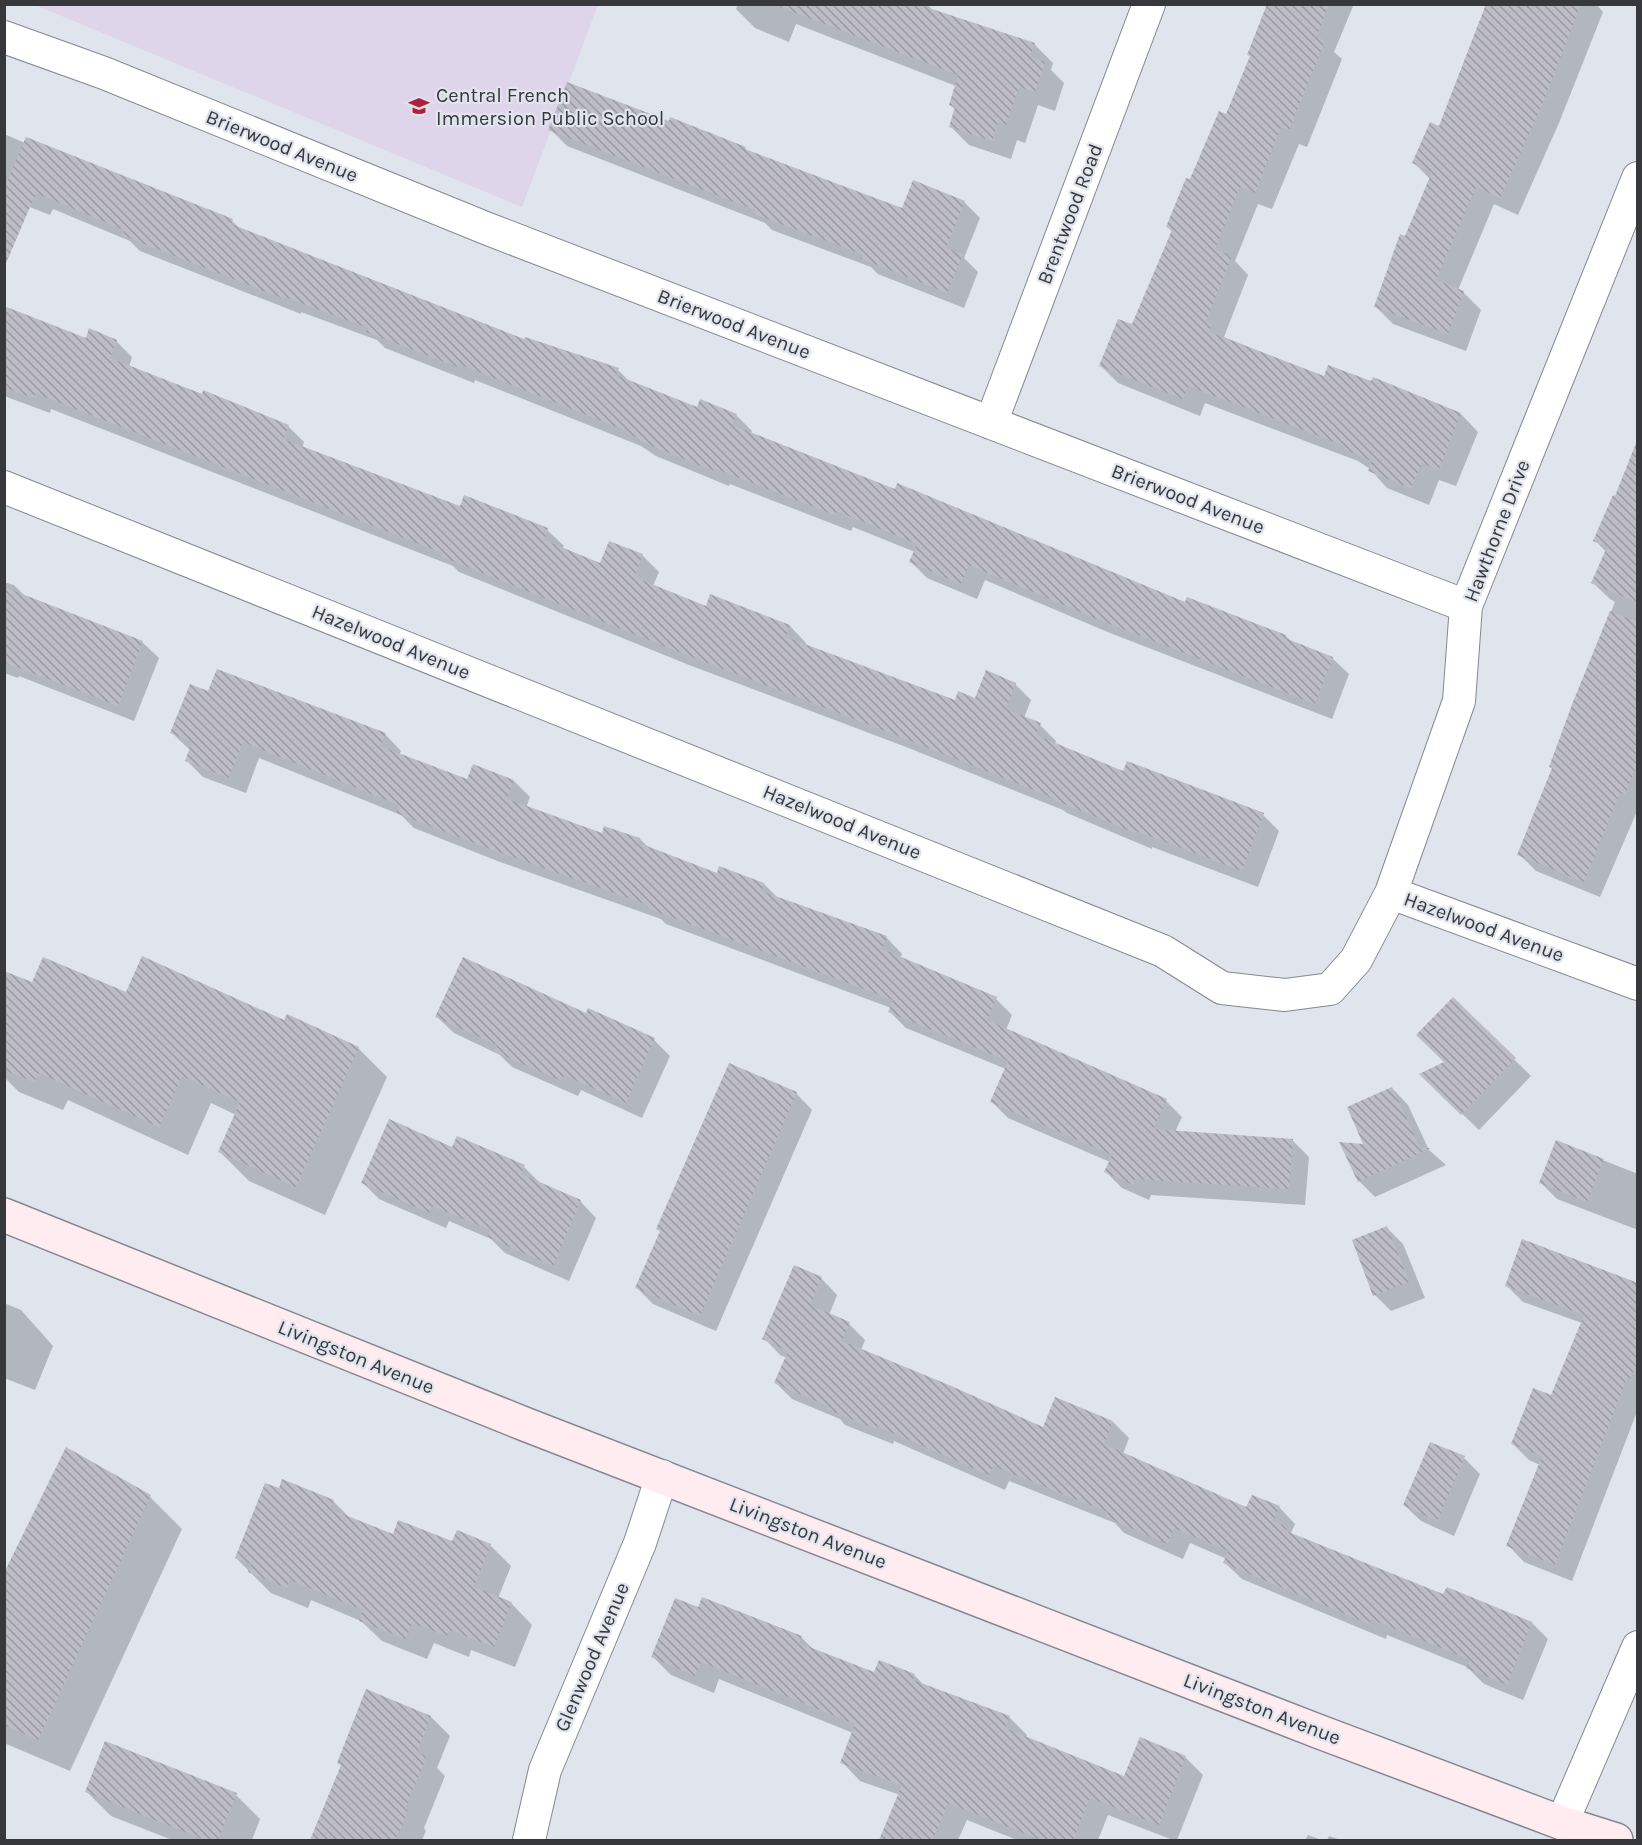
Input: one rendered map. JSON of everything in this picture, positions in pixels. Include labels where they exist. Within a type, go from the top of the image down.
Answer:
[{"type":"main road","name":"Livingston Avenue","points":[[4,1215],[526,1425],[1320,1732],[1559,1832],[1617,1840]]},
{"type":"street","name":"Brentwood Road","points":[[991,423],[1149,4]]},
{"type":"street","name":"Brierwood Avenue","points":[[4,37],[104,73],[477,224],[1466,606]]},
{"type":"street","name":"Hawthorne Drive","points":[[1391,893],[1459,701],[1466,606],[1638,178]]},
{"type":"street","name":"Hazelwood Avenue","points":[[4,487],[1163,951],[1222,988],[1285,995],[1330,989],[1356,960],[1391,893],[1638,984]]},
{"type":"street","name":"Glenwood Avenue","points":[[529,1840],[545,1770],[640,1543],[662,1476]]},
{"type":"street","points":[[1559,1832],[1638,1647]]},
{"type":"shaded area","name":"Central French Immersion Public School","points":[[35,5],[598,5],[522,207]]},
{"type":"building","points":[[780,4],[917,4],[1035,43],[1030,57],[1045,62],[1035,92],[1019,87],[1006,125],[998,122],[992,141],[949,127],[955,107],[949,105],[958,75],[780,7]]},
{"type":"building","points":[[1267,4],[1329,4],[1316,37],[1325,41],[1289,130],[1281,127],[1255,193],[1240,187],[1215,249],[1232,256],[1206,321],[1212,324],[1209,332],[1324,376],[1328,365],[1371,381],[1373,377],[1461,413],[1439,470],[1422,463],[1411,488],[1368,471],[1372,461],[1344,449],[1345,446],[1188,386],[1183,399],[1099,366],[1118,319],[1132,324],[1172,230],[1166,227],[1186,178],[1190,179],[1219,111],[1226,114],[1250,56],[1247,55]]},
{"type":"building","points":[[1486,4],[1581,4],[1542,105],[1500,198],[1476,187],[1436,280],[1464,291],[1448,334],[1374,307],[1400,234],[1405,236],[1432,172],[1412,163],[1430,122],[1439,126]]},
{"type":"building","points":[[567,82],[669,121],[670,117],[746,147],[745,149],[902,208],[913,180],[965,201],[946,248],[963,254],[947,293],[860,258],[862,254],[754,214],[755,210],[548,130]]},
{"type":"building","points":[[26,137],[233,219],[231,224],[524,339],[525,337],[619,368],[616,375],[697,407],[700,399],[737,414],[732,425],[895,489],[897,483],[1185,602],[1187,597],[1286,635],[1285,638],[1333,657],[1315,704],[1092,617],[969,565],[961,584],[909,562],[917,544],[837,511],[835,515],[714,468],[713,471],[638,440],[626,433],[627,431],[459,364],[458,367],[366,332],[368,328],[285,297],[284,299],[122,235],[124,230],[36,193],[4,268],[4,188]]},
{"type":"building","points":[[4,306],[86,338],[89,328],[117,340],[110,358],[202,394],[203,390],[289,425],[283,439],[460,506],[464,495],[548,528],[544,540],[600,563],[609,541],[643,554],[634,577],[706,606],[710,594],[790,625],[786,637],[955,700],[958,691],[975,698],[986,670],[1016,683],[1006,709],[1041,723],[1036,735],[1123,771],[1127,761],[1264,813],[1242,871],[1136,831],[1135,833],[1049,796],[671,649],[440,556],[442,553],[35,393],[33,398],[4,387]]},
{"type":"building","points":[[1636,443],[1638,443],[1638,603],[1591,583],[1607,547],[1593,541],[1613,495],[1615,496]]},
{"type":"building","points":[[4,587],[143,641],[118,706],[4,662]]},
{"type":"building","points":[[1610,611],[1638,622],[1638,762],[1625,795],[1620,793],[1584,882],[1517,855],[1552,768],[1549,767],[1573,702]]},
{"type":"building","points":[[217,669],[386,733],[380,746],[467,779],[473,764],[514,780],[507,799],[602,833],[604,826],[640,838],[639,843],[717,873],[719,866],[764,883],[761,891],[887,936],[882,949],[997,997],[987,1020],[1167,1099],[1153,1129],[1293,1139],[1289,1189],[1135,1179],[1133,1185],[1104,1172],[1112,1155],[990,1102],[1008,1061],[888,1012],[893,1000],[647,908],[648,905],[396,813],[399,805],[243,742],[229,778],[185,761],[192,742],[170,733],[190,684],[208,691]]},
{"type":"building","points":[[142,956],[284,1020],[287,1014],[359,1047],[296,1187],[218,1152],[240,1102],[182,1076],[159,1127],[39,1073],[34,1082],[4,1070],[4,971],[32,982],[43,957],[126,992]]},
{"type":"building","points":[[463,957],[586,1013],[588,1008],[655,1038],[626,1103],[564,1075],[561,1081],[494,1051],[497,1045],[435,1017]]},
{"type":"building","points":[[1453,997],[1516,1058],[1461,1115],[1419,1074],[1444,1062],[1416,1035]]},
{"type":"building","points":[[729,1063],[797,1092],[700,1316],[635,1288],[660,1231],[656,1229]]},
{"type":"building","points":[[1392,1087],[1420,1148],[1431,1148],[1358,1182],[1339,1142],[1363,1144],[1347,1107]]},
{"type":"building","points":[[389,1119],[452,1147],[457,1136],[525,1165],[521,1174],[581,1200],[553,1266],[487,1237],[490,1230],[432,1206],[429,1213],[361,1183]]},
{"type":"building","points":[[1556,1140],[1604,1159],[1587,1202],[1539,1183]]},
{"type":"building","points":[[1387,1226],[1409,1282],[1373,1296],[1352,1240]]},
{"type":"building","points":[[1522,1239],[1638,1283],[1638,1361],[1630,1379],[1627,1378],[1555,1565],[1506,1546],[1542,1456],[1511,1444],[1533,1388],[1551,1395],[1584,1315],[1505,1286]]},
{"type":"building","points":[[794,1265],[822,1277],[810,1305],[850,1322],[842,1341],[1043,1427],[1055,1397],[1113,1421],[1104,1444],[1246,1507],[1252,1495],[1280,1506],[1273,1521],[1287,1527],[1286,1531],[1443,1594],[1447,1587],[1532,1622],[1507,1685],[1466,1668],[1470,1660],[1371,1619],[1369,1624],[1223,1563],[1228,1551],[1174,1528],[1167,1544],[1106,1517],[1108,1512],[993,1466],[989,1475],[877,1426],[876,1429],[827,1409],[828,1406],[774,1383],[788,1351],[762,1339]]},
{"type":"building","points":[[1430,1442],[1465,1456],[1437,1521],[1403,1505]]},
{"type":"building","points":[[66,1447],[151,1495],[38,1740],[4,1725],[4,1573]]},
{"type":"building","points":[[282,1479],[334,1500],[330,1509],[393,1534],[398,1520],[452,1541],[457,1530],[491,1544],[474,1587],[512,1602],[494,1647],[450,1630],[447,1636],[412,1623],[406,1639],[359,1621],[363,1610],[290,1580],[287,1588],[248,1572],[251,1564],[235,1558],[265,1483],[279,1488]]},
{"type":"building","points":[[702,1597],[802,1636],[799,1643],[874,1672],[879,1660],[915,1674],[913,1680],[1010,1716],[1005,1728],[1124,1776],[1140,1737],[1186,1756],[1159,1825],[1090,1798],[1073,1840],[1041,1840],[948,1803],[933,1840],[879,1840],[902,1785],[840,1763],[855,1724],[701,1662],[695,1676],[651,1657],[675,1598],[698,1607]]},
{"type":"building","points":[[366,1689],[431,1716],[417,1752],[427,1756],[405,1809],[408,1810],[396,1840],[310,1840],[341,1765],[337,1763]]},
{"type":"building","points":[[105,1741],[237,1793],[218,1840],[205,1840],[85,1792]]},
{"type":"place","name":"Central French Immersion Public School","points":[[419,106]]}]
